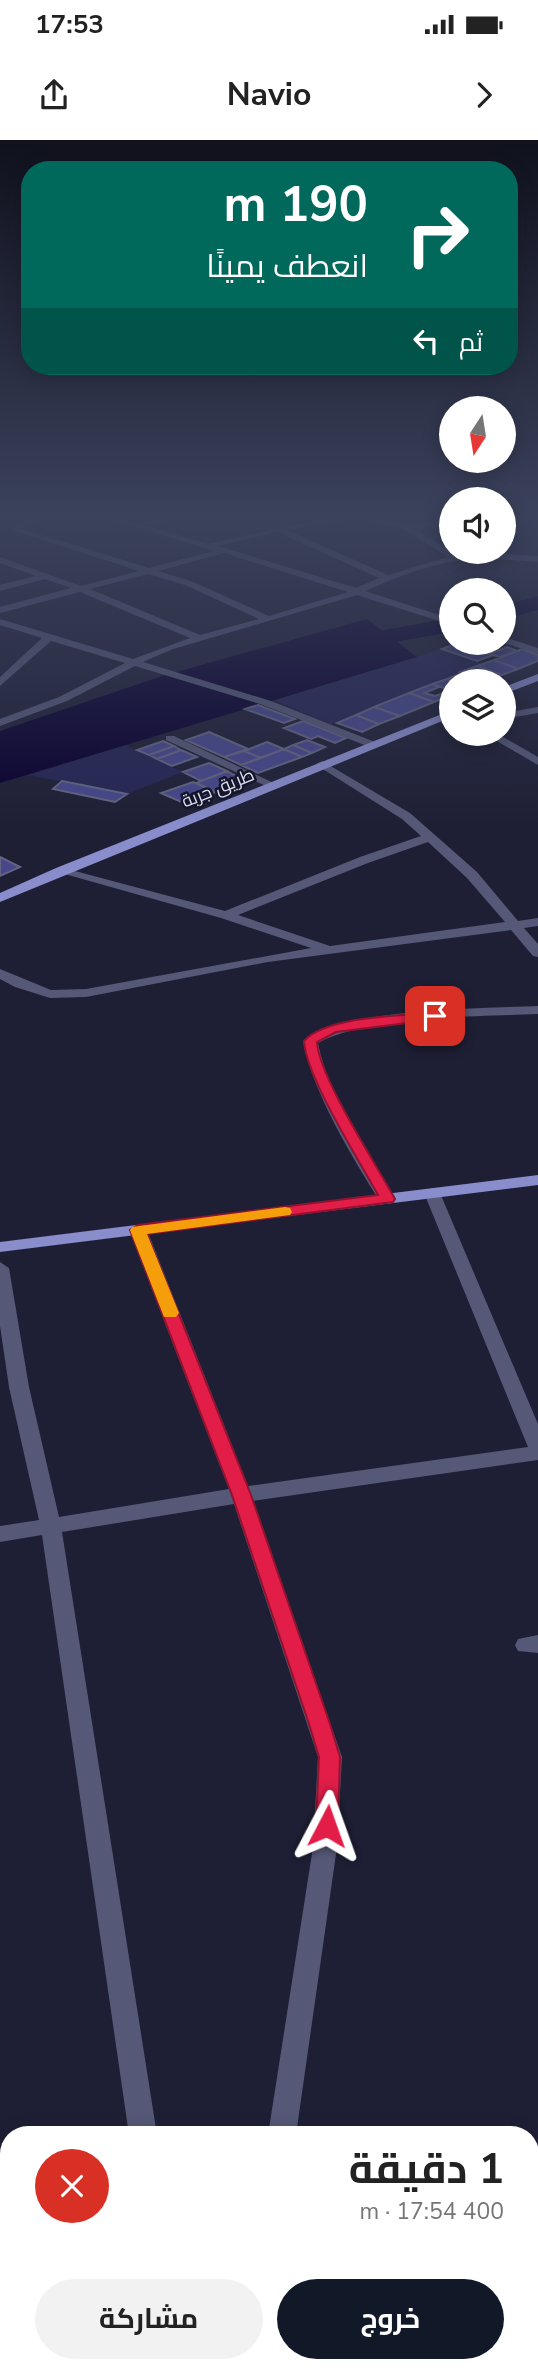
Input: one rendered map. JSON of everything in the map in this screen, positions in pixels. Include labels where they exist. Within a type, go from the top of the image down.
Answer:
[{"type":"main road","points":[[516,686],[538,677]]},
{"type":"main road","name":"طريق جربة","points":[[0,898],[439,718]]},
{"type":"main road","points":[[0,1247],[538,1180]]},
{"type":"street","points":[[153,619],[198,638]]},
{"type":"street","points":[[0,723],[63,699],[134,663],[198,638],[267,619]]},
{"type":"street","points":[[0,622],[267,703],[371,744]]},
{"type":"street","points":[[0,683],[49,637]]},
{"type":"street","points":[[516,644],[538,651]]},
{"type":"street","points":[[516,714],[538,710]]},
{"type":"street","points":[[170,738],[272,785]]},
{"type":"street","points":[[510,746],[538,762]]},
{"type":"street","points":[[322,764],[385,801],[472,875],[538,953]]},
{"type":"street","points":[[226,915],[364,860],[428,838]]},
{"type":"street","points":[[60,872],[226,915],[334,951]]},
{"type":"street","points":[[0,973],[20,984],[50,994],[86,993],[209,968],[538,922]]},
{"type":"street","points":[[387,1199],[327,1088],[311,1050],[310,1041],[334,1028],[369,1023],[538,1010]]},
{"type":"street","points":[[0,1534],[538,1450],[432,1193]]},
{"type":"street","points":[[138,1230],[242,1495],[330,1757],[326,1847],[283,2126]]},
{"type":"street","points":[[0,1268],[19,1387],[51,1525],[142,2126]]},
{"type":"shaded area","points":[[366,619],[417,657],[0,783],[0,731],[162,676]]},
{"type":"shaded area","points":[[439,650],[439,655],[459,655],[485,664],[472,669],[439,669],[439,682],[331,724],[274,700]]},
{"type":"shaded area","points":[[125,745],[183,772],[127,794],[27,775]]},
{"type":"building","points":[[522,649],[538,655],[538,661],[518,669],[494,660],[516,655],[516,651]]},
{"type":"building","points":[[460,655],[493,655],[477,661]]},
{"type":"building","points":[[494,660],[518,669],[485,669],[477,666]]},
{"type":"building","points":[[432,684],[439,687],[424,693],[439,695],[439,700],[434,702],[409,693]]},
{"type":"building","points":[[409,693],[434,702],[400,716],[374,707]]},
{"type":"building","points":[[258,705],[295,719],[284,723],[245,709]]},
{"type":"building","points":[[374,707],[400,716],[379,724],[356,715]]},
{"type":"building","points":[[356,715],[379,724],[362,732],[337,723]]},
{"type":"building","points":[[303,721],[346,738],[335,743],[318,736],[311,739],[284,728]]},
{"type":"building","points":[[209,732],[248,749],[224,757],[186,740]]},
{"type":"building","points":[[307,740],[325,747],[312,753],[293,745]]},
{"type":"building","points":[[163,741],[174,746],[149,755],[137,750]]},
{"type":"building","points":[[267,742],[284,749],[261,758],[244,751]]},
{"type":"building","points":[[293,745],[312,753],[302,757],[284,749]]},
{"type":"building","points":[[174,746],[181,750],[157,759],[149,755]]},
{"type":"building","points":[[284,749],[302,757],[258,773],[241,765]]},
{"type":"building","points":[[181,750],[197,757],[172,766],[157,759]]},
{"type":"building","points":[[244,751],[261,758],[241,765],[224,757]]},
{"type":"building","points":[[209,763],[227,771],[201,781],[183,772]]},
{"type":"building","points":[[227,771],[245,781],[216,792],[196,783]]},
{"type":"building","points":[[62,781],[127,794],[115,802],[53,789]]},
{"type":"building","points":[[193,782],[216,792],[186,804],[161,793]]},
{"type":"building","points":[[0,857],[20,867],[0,876]]},
{"type":"waterway","points":[[330,650],[439,627]]},
{"type":"slow traffic","points":[[170,1313],[138,1230],[285,1212]]},
{"type":"route","points":[[327,1826],[330,1757],[242,1495],[138,1230],[387,1199],[327,1088],[311,1050],[310,1041],[334,1028],[435,1016]]}]
